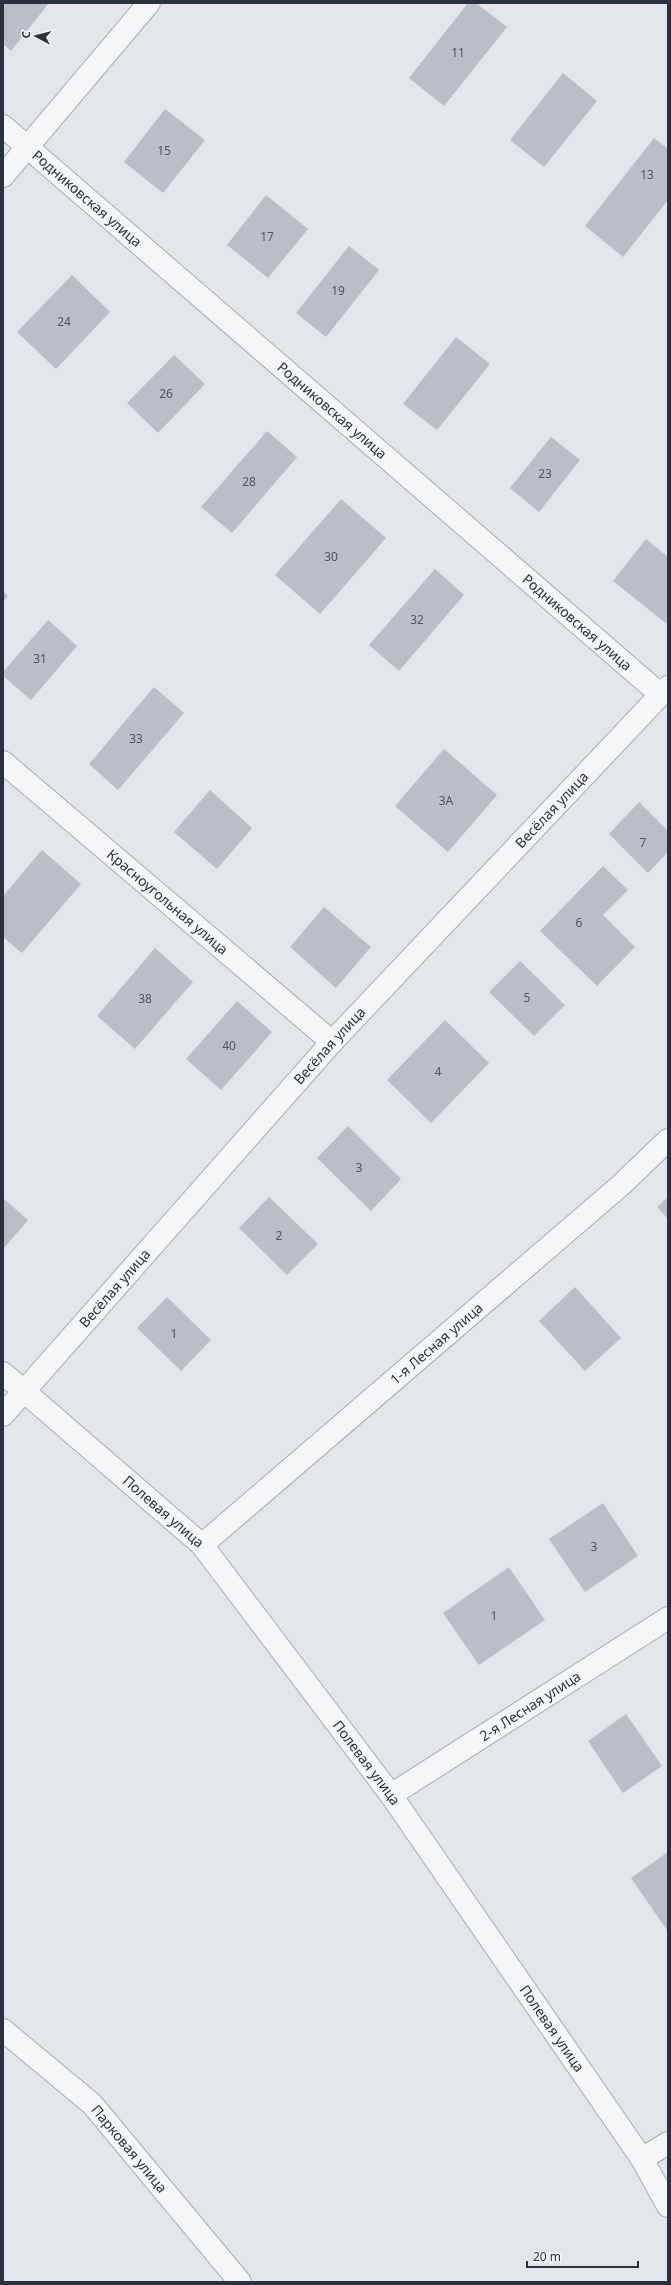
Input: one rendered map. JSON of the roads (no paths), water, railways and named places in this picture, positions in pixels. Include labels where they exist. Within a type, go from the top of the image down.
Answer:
[{"type":"street","points":[[3,176],[148,3]]},
{"type":"street","name":"Родниковская улица","points":[[3,126],[664,691]]},
{"type":"street","name":"Весёлая улица","points":[[3,1415],[332,1042],[664,691]]},
{"type":"street","name":"Красноугольная улица","points":[[3,762],[332,1042]]},
{"type":"street","name":"1-я Лесная улица","points":[[202,1545],[621,1185],[668,1140]]},
{"type":"street","name":"Полевая улица","points":[[3,1373],[25,1390],[202,1545],[391,1795],[642,2159],[668,2206]]},
{"type":"street","name":"2-я Лесная улица","points":[[391,1795],[668,1618]]},
{"type":"street","name":"Парковая улица","points":[[3,2030],[92,2104],[240,2282]]},
{"type":"street","points":[[642,2159],[668,2143]]}]
